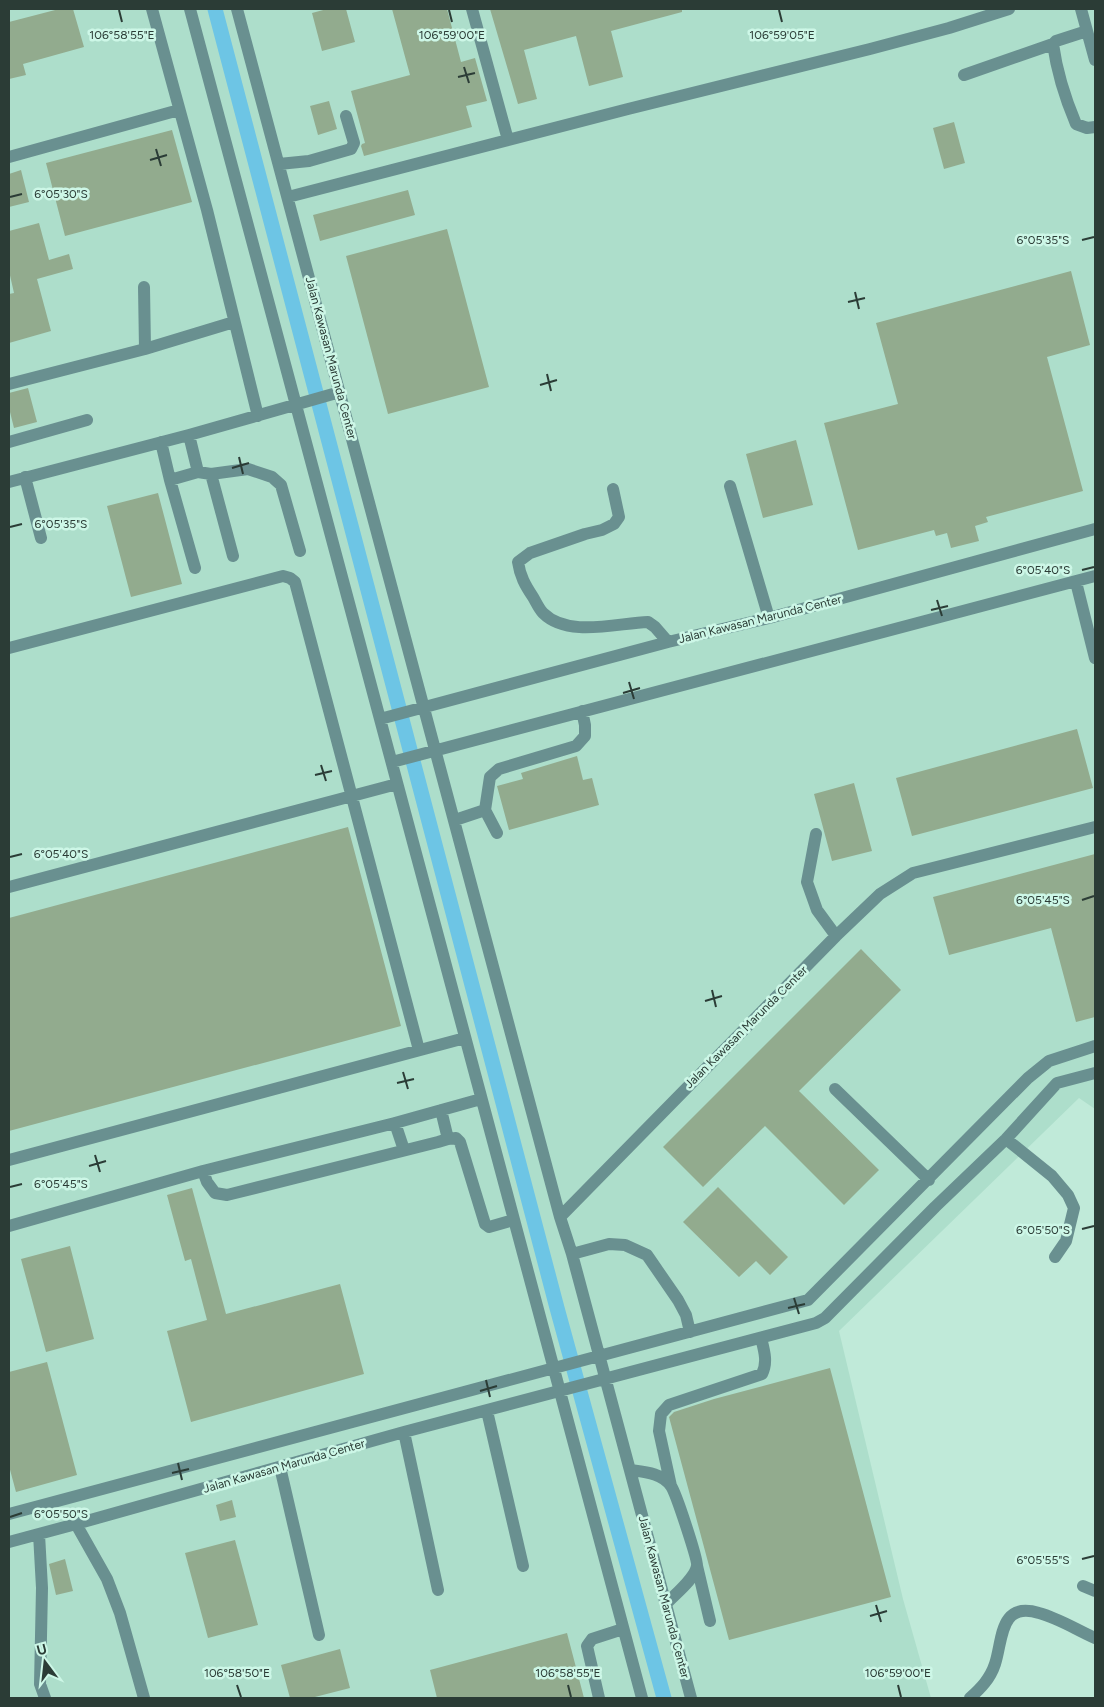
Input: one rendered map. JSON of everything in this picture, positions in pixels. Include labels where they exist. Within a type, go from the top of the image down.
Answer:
[{"type":"street","points":[[152,9],[207,210],[258,416]]},
{"type":"street","points":[[190,9],[394,761],[397,784],[513,1220],[558,1367],[642,1698]]},
{"type":"street","name":"Jalan Kawasan Marunda Center","points":[[237,9],[422,708],[455,820],[560,1217],[572,1254],[595,1357],[630,1470],[691,1698]]},
{"type":"street","points":[[472,9],[508,140]]},
{"type":"street","points":[[288,197],[628,108],[949,28],[996,10],[1009,9]]},
{"type":"street","points":[[1081,9],[1095,60]]},
{"type":"street","points":[[964,76],[1087,31]]},
{"type":"street","points":[[1053,44],[1057,71],[1076,124],[1087,128],[1095,127]]},
{"type":"street","points":[[9,157],[179,110]]},
{"type":"street","points":[[279,164],[309,161],[351,149],[354,143],[346,116]]},
{"type":"street","points":[[144,286],[145,349]]},
{"type":"street","points":[[9,384],[145,349],[234,322]]},
{"type":"street","points":[[9,482],[190,436],[338,393]]},
{"type":"street","points":[[9,442],[87,420]]},
{"type":"street","points":[[190,436],[205,473],[233,556]]},
{"type":"street","points":[[161,442],[196,568]]},
{"type":"street","points":[[170,480],[205,473],[248,470],[272,476],[281,485],[300,551]]},
{"type":"street","points":[[25,478],[41,538]]},
{"type":"street","points":[[730,486],[769,618]]},
{"type":"street","points":[[613,489],[619,517],[614,524],[602,530],[530,553],[518,562],[522,581],[542,612],[552,620],[568,626],[599,628],[648,622],[668,642]]},
{"type":"street","name":"Jalan Kawasan Marunda Center","points":[[382,718],[668,642],[769,618],[1095,529]]},
{"type":"street","points":[[9,648],[283,576],[295,582],[419,1050]]},
{"type":"street","points":[[394,761],[1095,576]]},
{"type":"street","points":[[1076,582],[1095,658]]},
{"type":"street","points":[[497,832],[485,810],[490,777],[499,769],[576,746],[585,736],[582,711]]},
{"type":"street","points":[[9,887],[397,784]]},
{"type":"street","points":[[455,820],[485,810]]},
{"type":"street","name":"Jalan Kawasan Marunda Center","points":[[560,1217],[836,936],[880,894],[913,873],[1095,827]]},
{"type":"street","points":[[816,834],[807,882],[817,910],[836,936]]},
{"type":"street","points":[[9,1160],[465,1038]]},
{"type":"street","name":"Jalan Kawasan Marunda Center","points":[[9,1514],[808,1300],[1028,1078],[1049,1061],[1095,1046]]},
{"type":"street","points":[[1049,1061],[1057,1083],[1095,1073]]},
{"type":"street","name":"Jalan Kawasan Marunda Center","points":[[9,1542],[404,1432],[816,1323],[825,1318],[935,1207],[1006,1139],[1057,1083]]},
{"type":"street","points":[[835,1089],[924,1184],[935,1207]]},
{"type":"street","points":[[9,1226],[203,1171],[395,1123],[481,1099]]},
{"type":"street","points":[[441,1110],[448,1139]]},
{"type":"street","points":[[395,1123],[404,1150]]},
{"type":"street","points":[[203,1171],[207,1182],[215,1193],[227,1195],[456,1138],[460,1142],[485,1224],[489,1227],[513,1220]]},
{"type":"street","points":[[1006,1139],[1052,1176],[1068,1195],[1074,1208],[1066,1241],[1055,1257]]},
{"type":"street","points":[[572,1254],[609,1244],[625,1245],[647,1254],[678,1300],[686,1315],[690,1332]]},
{"type":"street","points":[[710,1621],[694,1548],[671,1486],[659,1431],[660,1414],[669,1405],[762,1374],[765,1358],[761,1338]]},
{"type":"street","points":[[487,1411],[523,1566]]},
{"type":"street","points":[[404,1432],[438,1590]]},
{"type":"street","points":[[280,1466],[319,1634]]},
{"type":"street","points":[[630,1470],[654,1473],[671,1486]]},
{"type":"street","points":[[76,1524],[107,1579],[120,1613],[144,1698]]},
{"type":"street","points":[[39,1534],[42,1588],[40,1684],[45,1698]]},
{"type":"street","points":[[666,1604],[690,1579],[697,1566]]},
{"type":"street","points":[[970,1698],[988,1680],[995,1665],[1002,1629],[1009,1617],[1021,1611],[1038,1612],[1095,1638]]},
{"type":"street","points":[[599,1698],[587,1646],[592,1639],[623,1629]]},
{"type":"shaded area","points":[[9,9],[1095,9],[1095,1109],[1079,1098],[839,1331],[903,1599],[931,1698],[9,1698]]},
{"type":"building","points":[[59,9],[73,9],[84,47],[23,64],[26,75],[9,79],[9,22]]},
{"type":"building","points":[[327,9],[346,9],[355,42],[322,51],[312,13]]},
{"type":"building","points":[[392,9],[447,9],[461,62],[475,58],[487,101],[466,106],[472,127],[364,156],[361,146],[365,143],[351,91],[410,75]]},
{"type":"building","points":[[490,9],[682,9],[682,12],[611,31],[623,77],[589,86],[576,36],[524,50],[537,99],[518,104]]},
{"type":"building","points":[[329,101],[337,129],[318,135],[310,106]]},
{"type":"building","points":[[954,122],[965,163],[944,169],[933,128]]},
{"type":"building","points":[[172,130],[192,202],[65,236],[46,163]]},
{"type":"building","points":[[21,170],[29,202],[9,207],[9,174]]},
{"type":"building","points":[[408,190],[415,215],[320,241],[313,215]]},
{"type":"building","points":[[39,223],[49,260],[69,254],[73,269],[37,279],[51,331],[9,343],[9,294],[14,293],[9,271],[9,231]]},
{"type":"building","points":[[447,229],[489,387],[388,414],[346,256]]},
{"type":"building","points":[[1071,271],[1090,345],[1047,357],[1083,491],[986,517],[988,522],[975,526],[979,541],[951,548],[947,533],[936,536],[934,530],[858,550],[824,423],[898,404],[876,323]]},
{"type":"building","points":[[28,388],[37,422],[14,428],[9,408],[9,393]]},
{"type":"building","points":[[796,440],[813,505],[763,518],[746,454]]},
{"type":"building","points":[[158,493],[182,584],[131,597],[107,506]]},
{"type":"building","points":[[1077,729],[1093,788],[912,836],[896,778]]},
{"type":"building","points":[[577,756],[583,780],[592,778],[599,805],[509,830],[497,786],[523,779],[521,773]]},
{"type":"building","points":[[854,783],[872,851],[832,861],[814,794]]},
{"type":"building","points":[[348,827],[401,1026],[9,1131],[9,918]]},
{"type":"building","points":[[1095,854],[1095,1017],[1076,1022],[1051,928],[949,955],[933,897]]},
{"type":"building","points":[[861,949],[901,990],[799,1091],[879,1170],[844,1205],[765,1126],[703,1187],[663,1147]]},
{"type":"building","points":[[718,1187],[788,1257],[770,1275],[756,1261],[739,1277],[683,1222]]},
{"type":"building","points":[[192,1188],[226,1314],[340,1284],[364,1374],[191,1422],[167,1331],[207,1320],[191,1259],[185,1261],[167,1195]]},
{"type":"building","points":[[70,1246],[94,1339],[46,1352],[21,1259]]},
{"type":"building","points":[[47,1362],[77,1475],[16,1492],[9,1466],[9,1372]]},
{"type":"building","points":[[830,1368],[891,1597],[729,1640],[669,1417],[674,1412],[714,1399]]},
{"type":"building","points":[[232,1500],[236,1517],[220,1521],[216,1505]]},
{"type":"building","points":[[235,1540],[258,1625],[208,1638],[185,1553]]},
{"type":"building","points":[[65,1559],[73,1591],[56,1595],[49,1564]]},
{"type":"building","points":[[567,1633],[584,1698],[437,1698],[430,1670]]},
{"type":"building","points":[[340,1649],[350,1688],[311,1698],[290,1698],[281,1665]]},
{"type":"waterway","points":[[215,9],[557,1308],[664,1698]]}]
